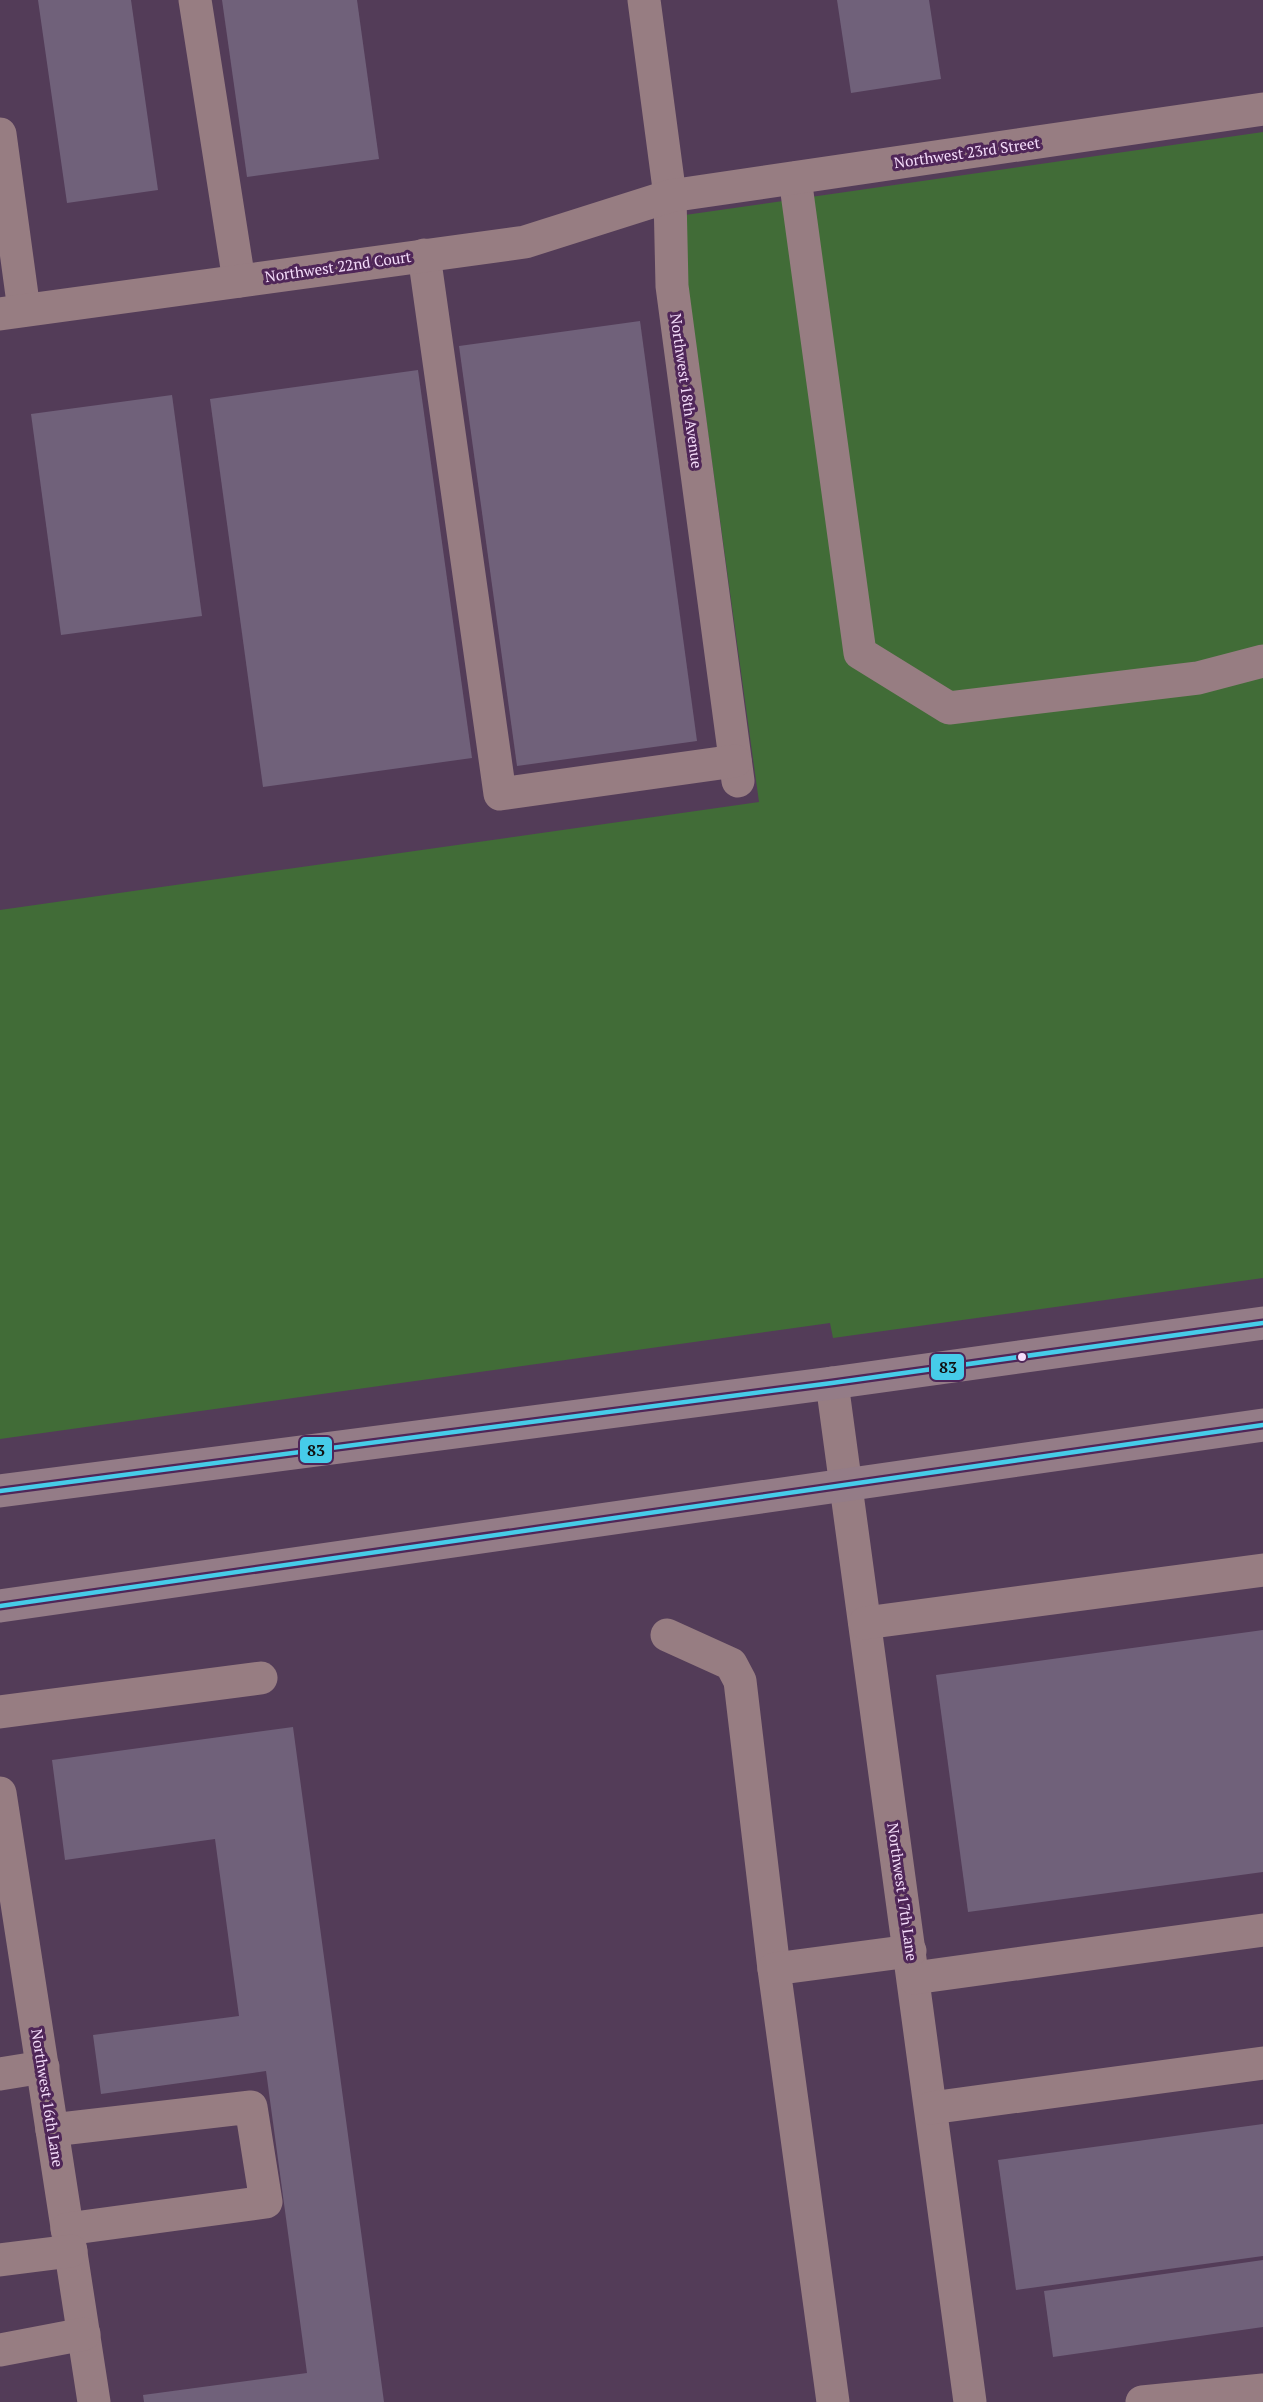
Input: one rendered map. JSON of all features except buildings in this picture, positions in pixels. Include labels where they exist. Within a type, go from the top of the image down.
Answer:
[{"type":"main road","points":[[0,1491],[832,1383],[1263,1323]]},
{"type":"main road","points":[[0,1606],[1263,1425]]},
{"type":"street","points":[[195,0],[239,281]]},
{"type":"street","name":"Northwest 18th Avenue","points":[[424,255],[500,794],[737,771],[672,286],[670,196],[644,0]]},
{"type":"street","name":"Northwest 23rd Street","points":[[670,196],[1263,109]]},
{"type":"street","points":[[0,134],[12,312]]},
{"type":"street","points":[[795,178],[860,653],[949,708],[1198,678],[1263,661]]},
{"type":"street","name":"Northwest 22nd Court","points":[[12,312],[525,242],[670,196]]},
{"type":"street","name":"Northwest 17th Lane","points":[[832,1383],[970,2402]]},
{"type":"street","points":[[865,1623],[1263,1570]]},
{"type":"street","points":[[667,1635],[731,1664],[740,1681],[774,1969],[833,2402]]},
{"type":"street","points":[[0,1712],[261,1678]]},
{"type":"street","name":"Northwest 16th Lane","points":[[0,1793],[94,2402]]},
{"type":"street","points":[[774,1969],[912,1964],[1263,1930]]},
{"type":"street","points":[[931,2108],[1263,2063]]},
{"type":"street","points":[[0,2074],[42,2067]]},
{"type":"street","points":[[0,2260],[69,2240],[266,2202],[251,2107],[52,2130]]},
{"type":"street","points":[[0,2350],[84,2334]]},
{"type":"street","points":[[1142,2402],[1263,2390]]},
{"type":"green space","points":[[1263,132],[1263,1278],[833,1338],[830,1323],[0,1439],[0,910],[759,802],[678,216]]},
{"type":"transit line","name":"83","points":[[0,1491],[832,1383],[1263,1323]]},
{"type":"transit line","name":"83","points":[[0,1606],[1263,1425]]}]
